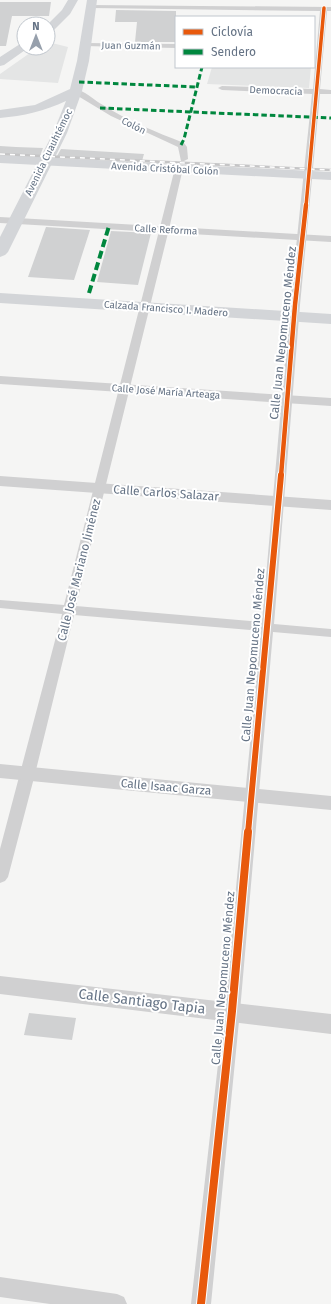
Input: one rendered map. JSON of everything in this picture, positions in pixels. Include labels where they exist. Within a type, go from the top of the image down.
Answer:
[{"type":"highway","points":[[56,22],[66,12],[73,0]]},
{"type":"highway","name":"Avenida Cuauhtémoc","points":[[0,252],[60,133],[76,91],[91,3]]},
{"type":"highway","points":[[0,62],[16,51]]},
{"type":"highway","points":[[0,114],[40,108],[76,91]]},
{"type":"main road","name":"Avenida Cristóbal Colón","points":[[0,150],[47,157]]},
{"type":"main road","name":"Avenida Cristóbal Colón","points":[[0,159],[47,157],[309,170],[331,176]]},
{"type":"main road","name":"Avenida Cristóbal Colón","points":[[309,170],[331,166]]},
{"type":"main road","name":"Calzada Francisco I. Madero","points":[[0,287],[145,301],[295,311],[331,319]]},
{"type":"main road","name":"Calzada Francisco I. Madero","points":[[0,298],[145,301]]},
{"type":"main road","name":"Calzada Francisco I. Madero","points":[[295,311],[331,307]]},
{"type":"street","points":[[91,3],[218,7],[328,8]]},
{"type":"street","points":[[215,16],[218,7]]},
{"type":"street","name":"Calle Juan Nepomuceno Méndez","points":[[201,1304],[232,1011],[320,49],[328,8]]},
{"type":"street","name":"Juan Guzmán","points":[[85,44],[175,46]]},
{"type":"street","name":"Democracia","points":[[222,88],[331,92]]},
{"type":"street","name":"Colón","points":[[76,91],[114,115],[181,145],[183,147],[181,164]]},
{"type":"street","name":"Calle José Mariano Jiménez","points":[[0,877],[28,774],[145,301],[181,164]]},
{"type":"street","name":"Calle Reforma","points":[[0,220],[331,239]]},
{"type":"street","name":"Calle José María Arteaga","points":[[0,380],[331,402]]},
{"type":"street","name":"Calle Carlos Salazar","points":[[0,481],[331,506]]},
{"type":"street","points":[[0,604],[331,634]]},
{"type":"street","name":"Calle Isaac Garza","points":[[0,771],[331,803]]},
{"type":"street","name":"Calle Santiago Tapia","points":[[0,986],[232,1011],[331,1024]]},
{"type":"street","points":[[0,1287],[117,1304]]},
{"type":"shaded area","points":[[56,44],[68,47],[58,83],[0,79],[0,74],[26,56],[56,56]]},
{"type":"shaded area","points":[[212,68],[311,68],[309,88],[207,84]]},
{"type":"building","points":[[0,2],[51,2],[49,16],[12,16],[6,46],[0,46]]},
{"type":"building","points":[[116,10],[176,11],[175,42],[135,42],[137,22],[115,22]]},
{"type":"building","points":[[0,146],[43,148],[40,156],[0,154]]},
{"type":"building","points":[[61,149],[144,154],[142,161],[57,156]]},
{"type":"building","points":[[46,227],[90,230],[74,280],[28,277]]},
{"type":"building","points":[[111,231],[151,233],[138,285],[97,282]]},
{"type":"building","points":[[29,1013],[76,1018],[72,1040],[24,1035]]},
{"type":"railway","points":[[0,154],[331,170]]},
{"type":"marked path","points":[[181,145],[184,139],[202,68]]},
{"type":"marked path","points":[[79,82],[197,87]]},
{"type":"marked path","points":[[100,108],[331,118]]},
{"type":"marked path","points":[[89,293],[109,226]]},
{"type":"cycle path","points":[[201,1304],[232,1011],[279,502],[295,305],[303,237],[324,8]]}]
